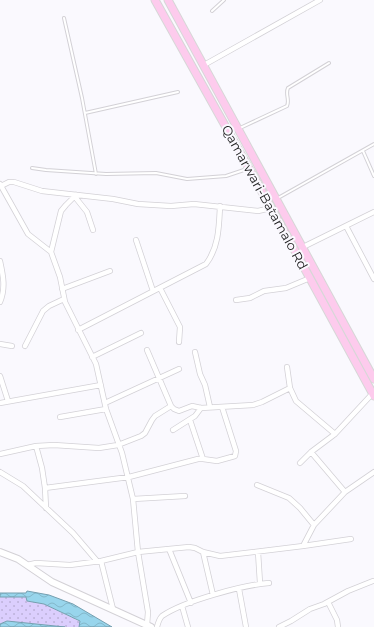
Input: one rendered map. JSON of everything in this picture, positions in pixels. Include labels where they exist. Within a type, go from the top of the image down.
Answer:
[{"type":"main road","name":"Qamarwari-Batamalo Rd","points":[[155,0],[373,394]]},
{"type":"main road","name":"Qamarwari-Batamalo Rd","points":[[168,0],[277,198],[374,379]]},
{"type":"main road","points":[[192,66],[204,65]]},
{"type":"street","points":[[204,65],[320,0]]},
{"type":"street","points":[[51,252],[28,234],[0,185],[14,182],[42,191],[113,199],[138,204],[171,206],[194,204],[258,211],[271,208]]},
{"type":"street","points":[[76,196],[87,212],[93,230]]},
{"type":"street","points":[[0,552],[18,559],[52,582],[149,626],[129,477],[106,409],[96,364],[64,299],[51,252],[61,211],[76,196]]},
{"type":"street","points":[[78,330],[206,264],[212,256],[218,235],[220,206]]},
{"type":"street","points":[[303,247],[374,212]]},
{"type":"street","points":[[346,226],[374,279]]},
{"type":"street","points":[[136,240],[153,291]]},
{"type":"street","points":[[0,261],[4,290],[0,302]]},
{"type":"street","points":[[62,289],[110,271]]},
{"type":"street","points":[[236,300],[250,298],[264,291],[286,288],[310,278]]},
{"type":"street","points":[[160,288],[180,327],[178,342]]},
{"type":"street","points":[[25,346],[43,311],[64,299]]},
{"type":"street","points":[[92,357],[141,333]]},
{"type":"street","points":[[0,344],[12,346]]},
{"type":"street","points":[[147,350],[171,406],[179,411],[192,406],[201,408],[253,405],[290,388]]},
{"type":"street","points":[[195,352],[200,374],[206,385],[210,407]]},
{"type":"street","points":[[287,367],[290,388],[296,401],[335,434]]},
{"type":"street","points":[[105,403],[179,370]]},
{"type":"street","points":[[0,376],[8,401]]},
{"type":"street","points":[[0,402],[101,385]]},
{"type":"street","points":[[300,463],[311,452],[335,434],[373,394]]},
{"type":"street","points":[[0,454],[36,446],[54,445],[99,448],[118,445],[141,436],[145,433],[155,416],[171,406]]},
{"type":"street","points":[[45,488],[129,477],[203,458],[217,461],[232,457],[236,453],[222,407]]},
{"type":"street","points":[[172,430],[198,414],[201,408]]},
{"type":"street","points":[[60,417],[106,409]]},
{"type":"street","points":[[190,420],[203,458]]},
{"type":"street","points":[[36,446],[42,468],[46,508]]},
{"type":"street","points":[[311,452],[345,492]]},
{"type":"street","points":[[0,472],[23,486],[99,561],[113,609]]},
{"type":"street","points":[[303,546],[314,525],[345,492],[374,472]]},
{"type":"street","points":[[257,485],[289,498],[300,508],[314,525]]},
{"type":"street","points":[[133,500],[185,496]]},
{"type":"street","points":[[27,565],[36,563],[70,565],[99,561],[138,552],[169,549],[192,548],[220,556],[351,539]]},
{"type":"street","points":[[169,549],[191,603]]},
{"type":"street","points":[[203,552],[213,595]]},
{"type":"street","points":[[258,552],[260,583]]},
{"type":"street","points":[[279,627],[310,609],[373,581]]},
{"type":"street","points":[[157,627],[162,616],[182,606],[239,588],[260,583],[269,583]]},
{"type":"street","points":[[239,588],[246,627]]},
{"type":"street","points":[[328,602],[337,620],[338,627]]},
{"type":"street","points":[[182,606],[188,627]]},
{"type":"lane","points":[[212,11],[224,0]]},
{"type":"lane","points":[[64,18],[85,113],[96,174]]},
{"type":"lane","points":[[238,129],[287,106],[286,93],[288,88],[329,63]]},
{"type":"lane","points":[[85,113],[178,92]]},
{"type":"lane","points":[[277,198],[374,144]]},
{"type":"lane","points":[[363,151],[374,176]]},
{"type":"lane","points":[[32,168],[96,174],[156,173],[187,179],[226,176],[249,168]]},
{"type":"shaded area","points":[[0,597],[26,597],[27,601],[44,604],[81,622],[79,627],[7,621],[0,624]]},
{"type":"water","points":[[27,591],[49,595],[73,604],[112,627],[79,627],[80,621],[44,604],[27,601],[26,597],[0,597],[0,593],[26,593]]},
{"type":"water","points":[[7,621],[65,627],[0,627],[0,624]]}]
